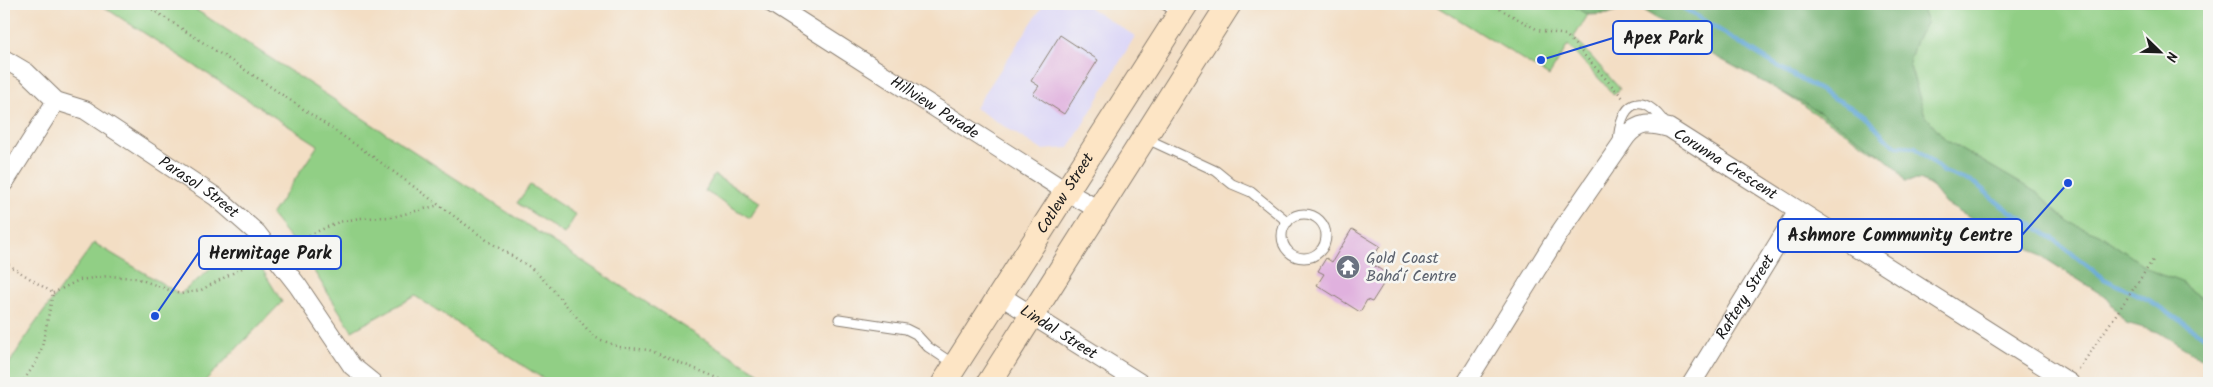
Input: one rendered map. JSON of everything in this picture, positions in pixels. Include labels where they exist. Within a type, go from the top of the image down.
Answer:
[{"type":"main road","points":[[989,383],[1229,4]]},
{"type":"main road","name":"Cotlew Street","points":[[950,374],[1067,192],[1176,7]]},
{"type":"street","name":"Hillview Parade","points":[[773,4],[1067,192],[1099,210]]},
{"type":"street","name":"Parasol Street","points":[[4,59],[26,72],[56,101],[85,110],[216,197],[257,234],[298,286],[352,366],[373,383]]},
{"type":"street","points":[[4,182],[56,101]]},
{"type":"street","name":"Corunna Crescent","points":[[1466,383],[1558,235],[1631,131],[1642,124],[1654,124],[1669,128],[2070,383]]},
{"type":"street","name":"Raftery Street","points":[[1695,382],[1798,211]]},
{"type":"street","name":"Lindal Street","points":[[1001,296],[1140,383]]},
{"type":"lane","points":[[1618,149],[1621,123],[1628,108],[1632,105],[1643,103],[1649,106],[1669,128]]},
{"type":"lane","points":[[1145,138],[1216,171],[1232,184],[1251,192],[1288,222]]},
{"type":"lane","points":[[1307,214],[1318,219],[1323,224],[1326,235],[1321,250],[1316,255],[1308,258],[1297,257],[1290,253],[1283,242],[1282,235],[1288,222],[1300,215],[1307,214]]},
{"type":"lane","points":[[838,319],[906,330],[916,334],[950,374]]},
{"type":"path","points":[[144,4],[265,83],[440,205],[488,241],[530,266],[548,283],[594,337],[619,346],[649,350],[730,383]]},
{"type":"path","points":[[1491,4],[1538,30],[1566,35],[1624,100],[1628,108]]},
{"type":"path","points":[[53,293],[78,280],[108,276],[136,278],[152,282],[180,294],[201,290],[271,252],[339,222],[360,218],[393,216],[440,205]]},
{"type":"path","points":[[2070,383],[2134,284],[2153,260]]},
{"type":"path","points":[[4,262],[53,293]]},
{"type":"path","points":[[22,383],[37,361],[42,347],[53,293]]},
{"type":"shaded area","points":[[1044,4],[1084,4],[1135,36],[1069,148],[1042,150],[975,108]]},
{"type":"green space","points":[[99,4],[187,4],[687,329],[776,383],[550,383],[415,296],[352,331],[303,254],[271,215],[318,145]]},
{"type":"green space","points":[[1434,4],[1595,4],[1574,37],[1620,89],[1614,95],[1568,45],[1549,76]]},
{"type":"green space","points":[[1568,4],[1633,4],[1608,14],[1589,15]]},
{"type":"green space","points":[[1633,4],[1877,4],[1883,7],[1906,4],[1921,7],[1927,22],[1916,40],[1909,63],[1925,115],[1946,140],[2039,194],[2068,222],[2099,234],[2152,271],[2181,282],[2209,304],[2209,363],[2158,332],[2126,323],[2107,298],[2021,243],[1985,227],[1946,204],[1930,184],[1919,180],[1905,181],[1897,169],[1873,148],[1812,108],[1709,53],[1698,40],[1680,33]]},
{"type":"green space","points":[[1642,4],[2209,4],[2209,362]]},
{"type":"green space","points":[[714,175],[760,202],[750,218],[705,191]]},
{"type":"green space","points":[[530,185],[576,215],[564,234],[517,203]]},
{"type":"green space","points":[[245,241],[282,302],[203,383],[4,383],[4,372],[31,329],[94,243],[180,294]]},
{"type":"building","points":[[1060,35],[1098,60],[1064,114],[1033,94],[1039,86],[1031,81]]},
{"type":"building","name":"Gold Coast Bahá'í Centre","points":[[1352,229],[1380,246],[1370,263],[1389,275],[1372,302],[1367,300],[1360,312],[1317,285],[1324,274],[1318,271],[1326,258],[1332,262]]},
{"type":"waterway","points":[[1677,4],[1784,70],[1868,117],[1885,138],[1897,146],[1915,147],[1944,172],[1976,184],[2002,206],[2055,240],[2104,279],[2149,300],[2209,340]]},
{"type":"place","name":"Apex Park","points":[[1541,60]]},
{"type":"place","name":"Ashmore Community Centre","points":[[2068,183]]},
{"type":"place","name":"Gold Coast Bahá'í Centre","points":[[1348,267]]},
{"type":"place","name":"Hermitage Park","points":[[155,316]]}]
